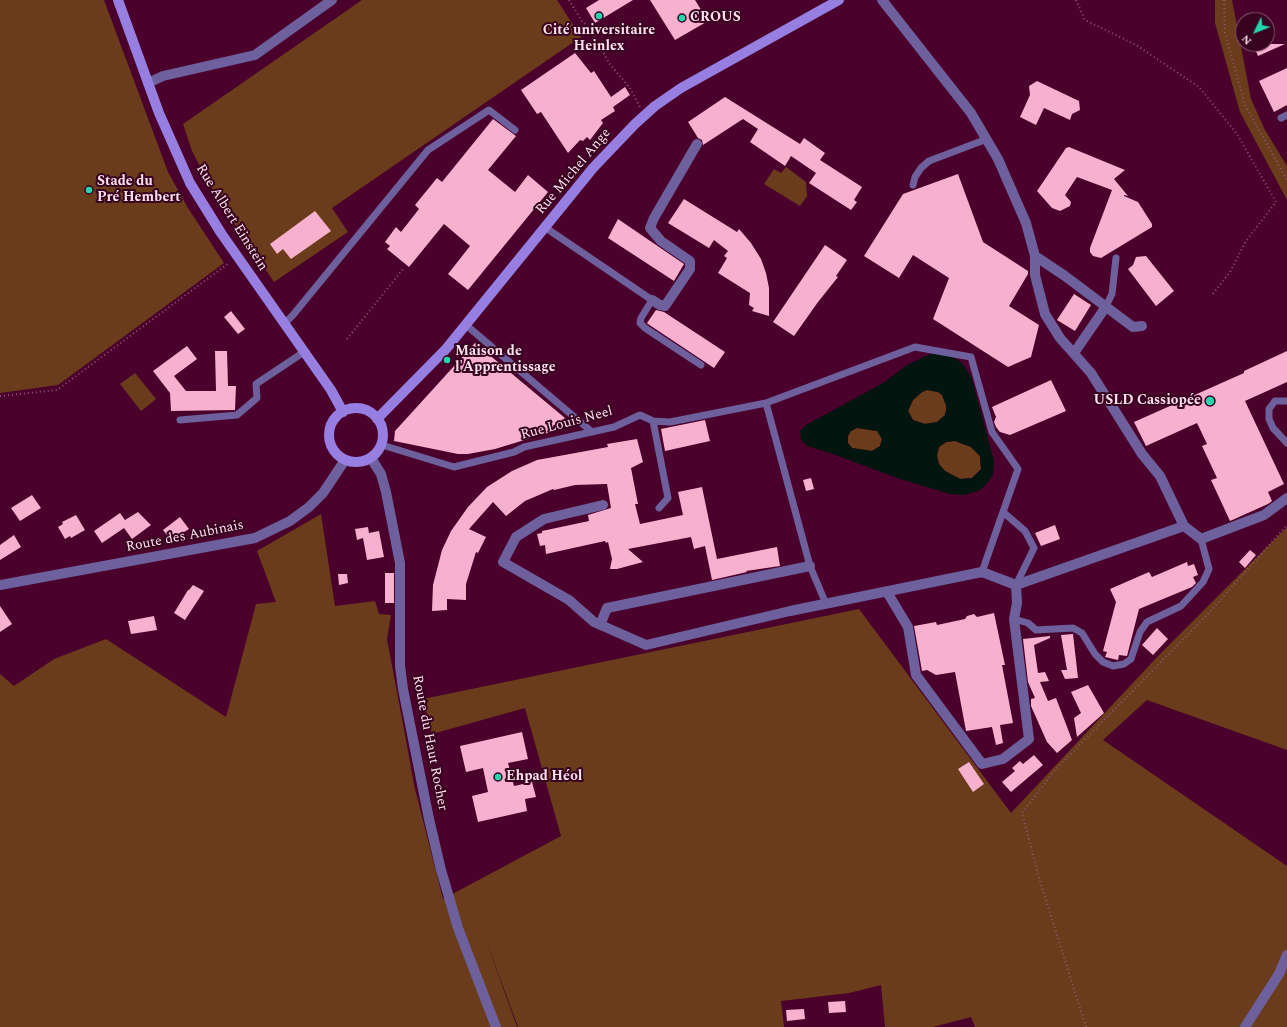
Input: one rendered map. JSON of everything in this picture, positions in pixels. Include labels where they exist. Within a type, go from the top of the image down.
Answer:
[{"type":"street","name":"Rue Albert Einstein","points":[[118,0],[170,141],[190,183],[220,233],[331,390],[343,412]]},
{"type":"street","points":[[148,83],[163,76],[255,55],[332,0]]},
{"type":"street","name":"Rue Michel Ange","points":[[377,419],[446,349],[546,228],[593,168],[644,115],[681,88],[839,0]]},
{"type":"street","points":[[882,0],[971,113],[998,158],[1026,223],[1035,256],[1035,274],[1046,314],[1060,338],[1091,373],[1142,454],[1160,476],[1184,526],[1202,539],[1264,515],[1287,498]]},
{"type":"street","points":[[652,300],[665,306],[690,269],[690,262],[656,237],[651,231],[650,226],[697,144]]},
{"type":"street","points":[[1035,256],[1066,276],[1106,308],[1133,327],[1142,326]]},
{"type":"street","points":[[1074,353],[1106,308]]},
{"type":"street","points":[[357,408],[366,410],[377,419],[383,431],[382,445],[371,458],[356,462],[345,460],[334,450],[330,435],[333,421],[343,412],[357,408]]},
{"type":"street","name":"Route du Haut Rocher","points":[[371,458],[380,474],[386,492],[400,563],[400,666],[402,689],[429,819],[441,870],[458,928],[496,1027]]},
{"type":"street","name":"Route des Aubinais","points":[[0,585],[255,538],[290,521],[308,507],[323,493],[345,460]]},
{"type":"street","points":[[602,505],[544,519],[516,537],[503,562],[569,600],[594,622],[646,645],[826,604],[982,572],[1016,585],[1184,526]]},
{"type":"street","points":[[600,625],[607,608],[810,566]]},
{"type":"street","points":[[887,592],[908,627],[916,675],[982,764],[1003,759],[1029,739],[1014,619],[1017,603],[1016,585]]},
{"type":"street","points":[[1245,1027],[1279,974],[1287,955]]},
{"type":"lane","points":[[284,324],[428,150],[489,110],[515,130]]},
{"type":"lane","points":[[913,185],[915,177],[921,168],[929,161],[987,139]]},
{"type":"lane","points":[[546,228],[652,300],[641,318],[640,323],[645,328],[701,365]]},
{"type":"lane","points":[[1106,308],[1112,294],[1116,258]]},
{"type":"lane","points":[[466,325],[592,432]]},
{"type":"lane","name":"Rue Louis Neel","points":[[382,445],[454,467],[514,452],[524,448],[614,427],[640,415],[653,421],[670,422],[766,403],[915,347],[971,358],[992,432],[1018,469],[1003,512]]},
{"type":"lane","points":[[180,420],[237,415],[257,398],[256,384],[304,352]]},
{"type":"lane","points":[[1287,401],[1275,401],[1269,409],[1269,419],[1273,428],[1287,443]]},
{"type":"lane","points":[[766,403],[810,566],[826,604]]},
{"type":"lane","points":[[653,421],[668,498],[659,508]]},
{"type":"lane","points":[[982,572],[1003,512],[1025,531],[1034,548],[1016,585]]},
{"type":"lane","points":[[1014,619],[1028,623],[1036,630],[1073,628],[1082,633],[1095,654],[1103,662],[1113,666],[1124,664],[1131,659],[1140,632],[1147,622],[1181,606],[1203,582],[1209,569],[1202,539]]},
{"type":"path","points":[[569,0],[582,20],[591,29],[609,63],[630,88],[644,115]]},
{"type":"path","points":[[1076,0],[1085,20],[1136,45],[1199,87],[1237,134],[1276,202],[1246,241],[1230,272],[1212,295]]},
{"type":"path","points":[[1224,0],[1225,33],[1245,105],[1287,180]]},
{"type":"path","points":[[0,396],[57,390],[231,262]]},
{"type":"path","points":[[347,339],[404,268]]},
{"type":"path","points":[[1086,1027],[1040,881],[1022,813],[1055,770],[1207,615],[1287,524]]},
{"type":"shaded area","name":"Stade du Pré Hembert","points":[[0,0],[104,0],[168,172],[188,208],[224,263],[58,385],[0,393]]},
{"type":"shaded area","points":[[362,0],[557,0],[581,37],[332,208],[348,232],[274,282],[221,204],[192,151],[183,124]]},
{"type":"shaded area","points":[[1215,0],[1232,0],[1235,16],[1235,52],[1242,52],[1251,99],[1265,130],[1287,166],[1287,200],[1240,112],[1215,23]]},
{"type":"shaded area","points":[[786,167],[806,182],[807,196],[800,206],[764,184],[774,169],[781,173]]},
{"type":"shaded area","points":[[937,353],[953,357],[961,362],[971,376],[994,461],[993,475],[984,487],[978,491],[964,495],[950,494],[900,479],[807,446],[801,440],[800,431],[806,425],[883,383],[907,365],[928,355]],"holes":[[[927,390],[938,392],[942,395],[946,405],[946,410],[945,415],[937,422],[925,424],[913,420],[908,411],[913,400],[922,392]],[[857,428],[877,431],[882,439],[880,446],[872,451],[852,448],[848,443],[848,436],[851,431]],[[955,441],[971,447],[980,456],[981,469],[972,478],[960,479],[945,471],[939,464],[937,456],[939,447],[946,442]]]},
{"type":"shaded area","points":[[135,373],[156,399],[141,411],[120,384]]},
{"type":"shaded area","points":[[927,390],[938,392],[942,395],[946,405],[946,410],[945,415],[937,422],[925,424],[913,420],[908,411],[913,400],[922,392]]},
{"type":"shaded area","points":[[857,428],[877,431],[882,439],[880,446],[872,451],[852,448],[848,443],[848,436],[851,431]]},
{"type":"shaded area","points":[[955,441],[971,447],[980,456],[981,469],[972,478],[960,479],[945,471],[939,464],[937,456],[939,447],[946,442]]},
{"type":"shaded area","points":[[321,514],[335,606],[375,601],[379,614],[391,615],[387,639],[414,785],[443,899],[561,836],[525,708],[432,734],[423,699],[859,609],[1011,813],[1159,655],[1287,527],[1287,750],[1147,700],[1103,740],[1287,866],[1287,1027],[975,1027],[971,1017],[933,1027],[885,1027],[881,985],[849,993],[781,1001],[784,1027],[518,1027],[483,932],[517,1027],[0,1027],[0,674],[14,686],[54,659],[106,639],[226,717],[256,604],[276,602],[257,551]]},
{"type":"building","name":"Cité universitaire Heinlex","points":[[599,0],[633,0],[595,23],[586,8]]},
{"type":"building","points":[[650,0],[695,0],[708,21],[675,40]]},
{"type":"building","points":[[1275,44],[1285,44],[1275,48]]},
{"type":"building","points":[[1256,52],[1267,52],[1258,56]]},
{"type":"building","points":[[575,53],[591,73],[594,71],[611,97],[625,87],[630,95],[613,107],[615,111],[601,120],[603,123],[590,140],[587,137],[583,141],[580,140],[568,153],[541,112],[537,114],[521,90]]},
{"type":"building","points":[[1287,68],[1287,105],[1274,112],[1259,81]]},
{"type":"building","points":[[1037,81],[1079,101],[1080,110],[1072,114],[1070,120],[1044,108],[1036,125],[1020,117],[1030,95],[1029,86]]},
{"type":"building","points":[[725,97],[800,144],[804,138],[825,153],[820,160],[862,187],[854,200],[857,202],[851,210],[809,183],[816,173],[791,156],[785,166],[750,142],[758,129],[743,119],[703,145],[702,140],[698,138],[688,122]]},
{"type":"building","points":[[493,119],[516,136],[488,170],[515,192],[528,175],[548,192],[468,290],[448,274],[470,246],[444,224],[409,267],[387,249],[390,246],[385,242],[396,227],[401,232],[419,209],[415,205],[437,178],[442,182]]},
{"type":"building","points":[[1069,147],[1125,170],[1114,179],[1128,196],[1124,196],[1138,202],[1152,224],[1152,227],[1101,258],[1093,256],[1090,252],[1090,248],[1112,190],[1077,177],[1065,195],[1071,202],[1070,206],[1060,211],[1052,208],[1037,191],[1066,148]]},
{"type":"building","points":[[958,174],[983,242],[1028,271],[1028,274],[1009,306],[1039,325],[1031,357],[1008,367],[933,319],[949,278],[913,255],[899,278],[864,256],[903,194]]},
{"type":"building","points":[[684,199],[737,232],[739,229],[751,243],[761,259],[766,273],[769,288],[769,316],[752,311],[754,308],[749,305],[750,293],[718,273],[727,258],[724,256],[728,251],[714,240],[709,248],[668,223]]},
{"type":"building","points":[[315,211],[331,231],[291,259],[283,249],[277,254],[270,244]]},
{"type":"building","points":[[618,219],[684,264],[674,281],[608,238]]},
{"type":"building","points":[[825,245],[847,260],[836,276],[838,277],[794,336],[773,322]]},
{"type":"building","points":[[1146,256],[1174,291],[1156,306],[1128,269],[1133,265],[1136,257]]},
{"type":"building","points":[[1074,294],[1091,305],[1075,331],[1057,320]]},
{"type":"building","points":[[656,310],[664,312],[725,352],[714,368],[647,323]]},
{"type":"building","points":[[231,311],[245,329],[238,334],[224,317]]},
{"type":"building","points":[[475,343],[565,418],[554,431],[495,449],[468,454],[458,454],[394,441],[395,431]]},
{"type":"building","points":[[187,346],[197,359],[174,376],[186,391],[216,391],[215,351],[227,351],[228,386],[236,386],[235,410],[171,411],[170,393],[153,371]]},
{"type":"building","points":[[1287,351],[1287,382],[1245,401],[1284,484],[1268,492],[1272,501],[1268,504],[1230,521],[1211,480],[1217,478],[1202,446],[1207,444],[1197,423],[1146,446],[1134,422],[1244,373],[1244,371]]},
{"type":"building","points":[[1051,380],[1066,411],[1010,435],[1000,432],[994,422],[996,417],[992,407]]},
{"type":"building","points":[[705,420],[710,441],[665,451],[661,429]]},
{"type":"building","points":[[637,439],[643,462],[631,468],[638,504],[635,504],[640,524],[683,515],[678,492],[702,487],[717,559],[777,547],[780,566],[746,571],[747,572],[712,580],[705,546],[694,549],[691,537],[628,549],[643,562],[617,569],[610,569],[612,559],[608,542],[606,543],[605,541],[546,554],[545,545],[540,546],[537,534],[542,533],[542,531],[589,521],[588,515],[611,508],[607,484],[575,485],[553,489],[525,501],[506,516],[493,502],[469,529],[486,537],[478,553],[476,552],[466,584],[466,600],[447,599],[447,610],[432,611],[433,585],[442,550],[451,531],[468,507],[487,487],[512,471],[537,460],[608,447],[607,444]]},
{"type":"building","points":[[811,478],[814,489],[806,491],[803,480]]},
{"type":"building","points":[[32,495],[41,508],[20,521],[11,508]]},
{"type":"building","points":[[138,512],[151,525],[132,539],[124,528],[102,543],[94,531],[120,513],[125,520]]},
{"type":"building","points":[[76,515],[85,530],[71,538],[70,536],[65,539],[58,527],[63,524],[62,522]]},
{"type":"building","points":[[180,517],[189,529],[171,540],[163,530]]},
{"type":"building","points":[[1055,525],[1060,539],[1041,546],[1035,533]]},
{"type":"building","points":[[368,527],[369,533],[379,531],[384,557],[367,560],[363,538],[357,540],[355,529]]},
{"type":"building","points":[[14,535],[21,547],[0,560],[0,545]]},
{"type":"building","points":[[1250,550],[1256,555],[1245,568],[1239,562]]},
{"type":"building","points":[[1187,562],[1188,566],[1194,564],[1198,575],[1193,577],[1196,583],[1192,587],[1139,609],[1127,656],[1119,655],[1118,660],[1105,657],[1107,652],[1103,651],[1116,602],[1110,589],[1149,572],[1152,577]]},
{"type":"building","points":[[385,573],[394,573],[394,603],[385,603]]},
{"type":"building","points":[[338,574],[347,574],[348,583],[339,585]]},
{"type":"building","points":[[193,585],[204,591],[185,620],[174,613],[188,590]]},
{"type":"building","points":[[0,606],[12,624],[0,632]]},
{"type":"building","points":[[994,613],[1005,665],[1002,665],[1013,723],[1000,725],[1003,743],[996,745],[992,727],[966,731],[955,672],[936,675],[927,670],[922,671],[914,626],[936,622],[937,625],[965,619],[967,616],[974,614],[977,617]]},
{"type":"building","points":[[154,616],[157,630],[131,634],[128,621]]},
{"type":"building","points":[[1157,628],[1168,639],[1153,655],[1142,645]]},
{"type":"building","points":[[1073,634],[1078,678],[1065,679],[1061,670],[1067,670],[1061,635]]},
{"type":"building","points":[[1050,636],[1050,638],[1034,645],[1038,673],[1045,672],[1049,681],[1040,682],[1048,701],[1056,698],[1072,740],[1057,753],[1047,742],[1031,706],[1031,699],[1035,698],[1028,682],[1023,639]]},
{"type":"building","points":[[1088,685],[1104,713],[1077,737],[1074,718],[1081,713],[1071,692]]},
{"type":"building","name":"Ehpad Héol","points":[[522,732],[528,759],[508,763],[514,786],[532,782],[536,797],[525,799],[527,811],[478,822],[472,796],[488,792],[483,768],[466,772],[460,746]]},
{"type":"building","points":[[1034,755],[1043,765],[1011,792],[1002,782],[1015,771],[1012,768],[1020,761],[1023,764]]},
{"type":"building","points":[[969,762],[984,784],[973,792],[958,769]]},
{"type":"building","points":[[845,1001],[846,1012],[829,1013],[828,1002]]},
{"type":"building","points":[[804,1009],[805,1019],[787,1021],[786,1010]]},
{"type":"place","name":"Cité universitaire Heinlex","points":[[599,16]]},
{"type":"place","name":"CROUS","points":[[682,18]]},
{"type":"place","name":"Stade du Pré Hembert","points":[[89,190]]},
{"type":"place","name":"Maison de l'Apprentissage","points":[[447,360]]},
{"type":"place","name":"USLD Cassiopée","points":[[1210,401]]},
{"type":"place","name":"Ehpad Héol","points":[[498,777]]}]
